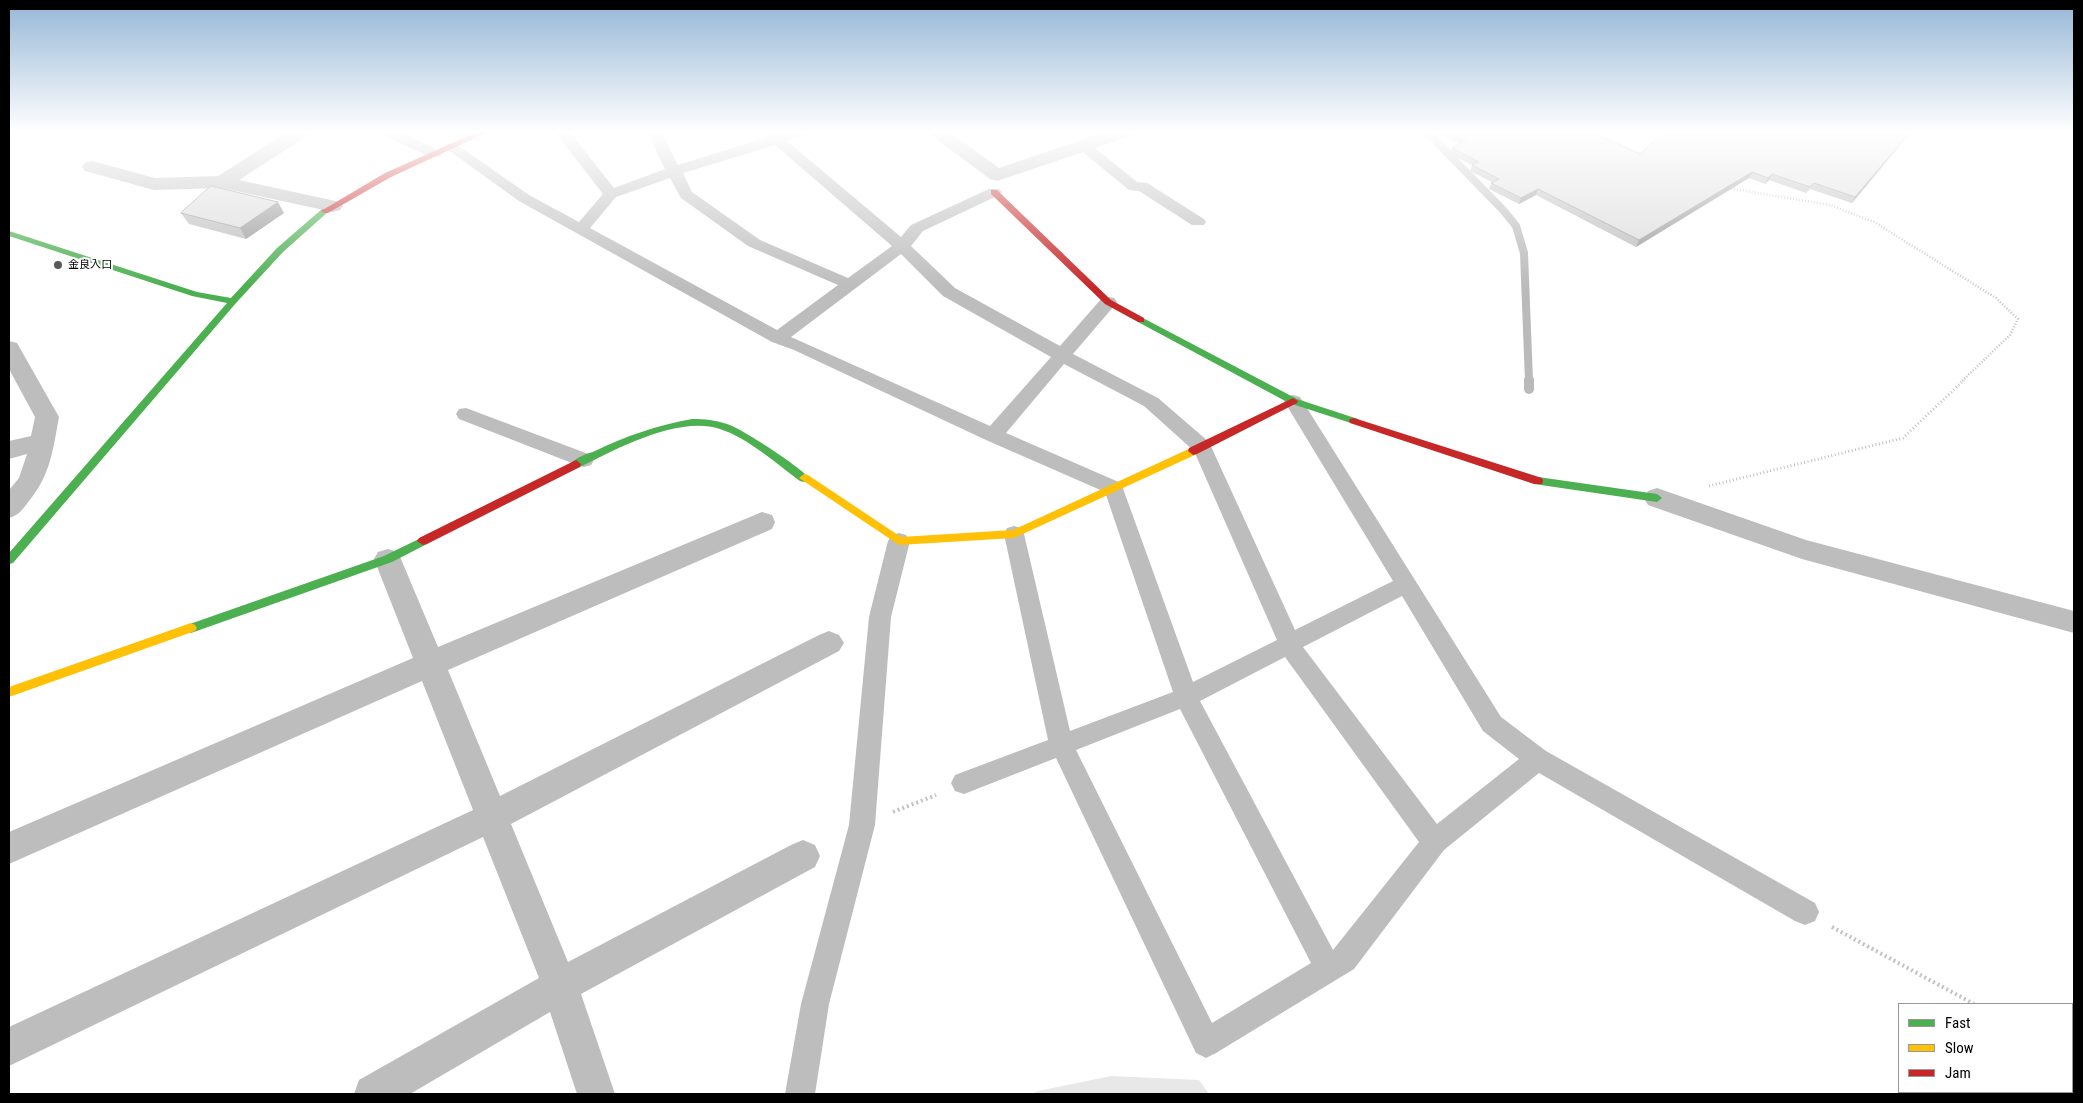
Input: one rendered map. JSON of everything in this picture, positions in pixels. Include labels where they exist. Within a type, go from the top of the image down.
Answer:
[{"type":"street","points":[[152,183],[172,183]]},
{"type":"street","points":[[229,183],[332,206]]},
{"type":"street","points":[[9,560],[270,260],[312,221],[332,206],[372,183]]},
{"type":"street","points":[[996,184],[1108,302],[1294,401],[1533,480],[1657,498],[1802,549],[1969,592],[2074,622]]},
{"type":"street","points":[[9,233],[196,294],[233,301]]},
{"type":"street","points":[[9,348],[47,417],[37,466],[30,482],[9,508]]},
{"type":"street","points":[[9,692],[388,559],[584,460],[654,431],[688,422],[705,422],[725,426],[899,541],[1014,534],[1202,448],[1294,401]]},
{"type":"street","points":[[9,450],[42,442]]},
{"type":"street","points":[[9,848],[430,664],[762,522]]},
{"type":"street","points":[[388,559],[560,986],[596,1094]]},
{"type":"street","points":[[9,1047],[492,816],[829,643]]},
{"type":"street","points":[[373,1094],[560,986],[803,856]]},
{"type":"lane","points":[[503,183],[524,198],[580,230],[778,338],[809,350],[993,435],[1114,488],[1186,697],[1328,968]]},
{"type":"lane","points":[[603,183],[611,194]]},
{"type":"lane","points":[[580,230],[611,194],[640,183]]},
{"type":"lane","points":[[681,183],[686,194],[754,243],[851,285]]},
{"type":"lane","points":[[830,183],[902,246],[949,292],[1063,356],[1151,402],[1202,448],[1296,657],[1435,842]]},
{"type":"lane","points":[[1130,183],[1134,187],[1142,186],[1198,222]]},
{"type":"lane","points":[[778,338],[902,246],[917,228],[996,184]]},
{"type":"lane","points":[[993,435],[1108,302]]},
{"type":"lane","points":[[1294,401],[1492,724],[1537,760],[1805,912]]},
{"type":"lane","points":[[466,414],[584,460]]},
{"type":"lane","points":[[1014,534],[1061,744],[1206,1043],[1344,959],[1435,842],[1537,760]]},
{"type":"lane","points":[[800,1094],[815,1004],[862,825],[880,617],[899,541]]},
{"type":"lane","points":[[964,783],[1186,697],[1406,584]]},
{"type":"path","points":[[1657,498],[1903,438],[2010,335],[2018,318],[1996,298],[1874,222],[1830,205],[1723,187]]},
{"type":"path","points":[[1805,912],[1972,1003]]},
{"type":"shaded area","points":[[1111,1076],[1199,1080],[1209,1094],[1032,1094],[1038,1091]]},
{"type":"building","points":[[1492,183],[1733,183],[1639,240],[1538,189],[1521,198]]},
{"type":"building","points":[[1800,183],[1814,183],[1810,187]]},
{"type":"building","points":[[1815,183],[1866,183],[1855,197]]},
{"type":"building","points":[[211,186],[278,202],[240,228],[181,213]]},
{"type":"waterway","points":[[1477,183],[1516,226],[1524,253],[1529,381]]},
{"type":"waterway","points":[[1529,381],[1529,389]]},
{"type":"traffic: fast","points":[[9,560],[233,301],[280,250],[325,211]]},
{"type":"traffic: fast","points":[[9,233],[195,294],[233,301]]},
{"type":"traffic: fast","points":[[1141,320],[1293,401],[1354,421]]},
{"type":"traffic: fast","points":[[576,464],[650,432],[692,423],[711,423],[726,427],[745,438],[804,478]]},
{"type":"traffic: fast","points":[[1538,481],[1657,498]]},
{"type":"traffic: fast","points":[[191,628],[388,559],[423,541]]},
{"type":"traffic: slow","points":[[804,478],[899,541],[1014,534],[1193,451]]},
{"type":"traffic: slow","points":[[9,692],[191,628]]},
{"type":"traffic: jam","points":[[325,211],[373,183]]},
{"type":"traffic: jam","points":[[994,192],[1108,302],[1141,320]]},
{"type":"traffic: jam","points":[[1193,451],[1293,401]]},
{"type":"traffic: jam","points":[[1354,421],[1538,481]]},
{"type":"traffic: jam","points":[[423,541],[576,464]]},
{"type":"place","name":"金良入口","points":[[58,265]]}]
